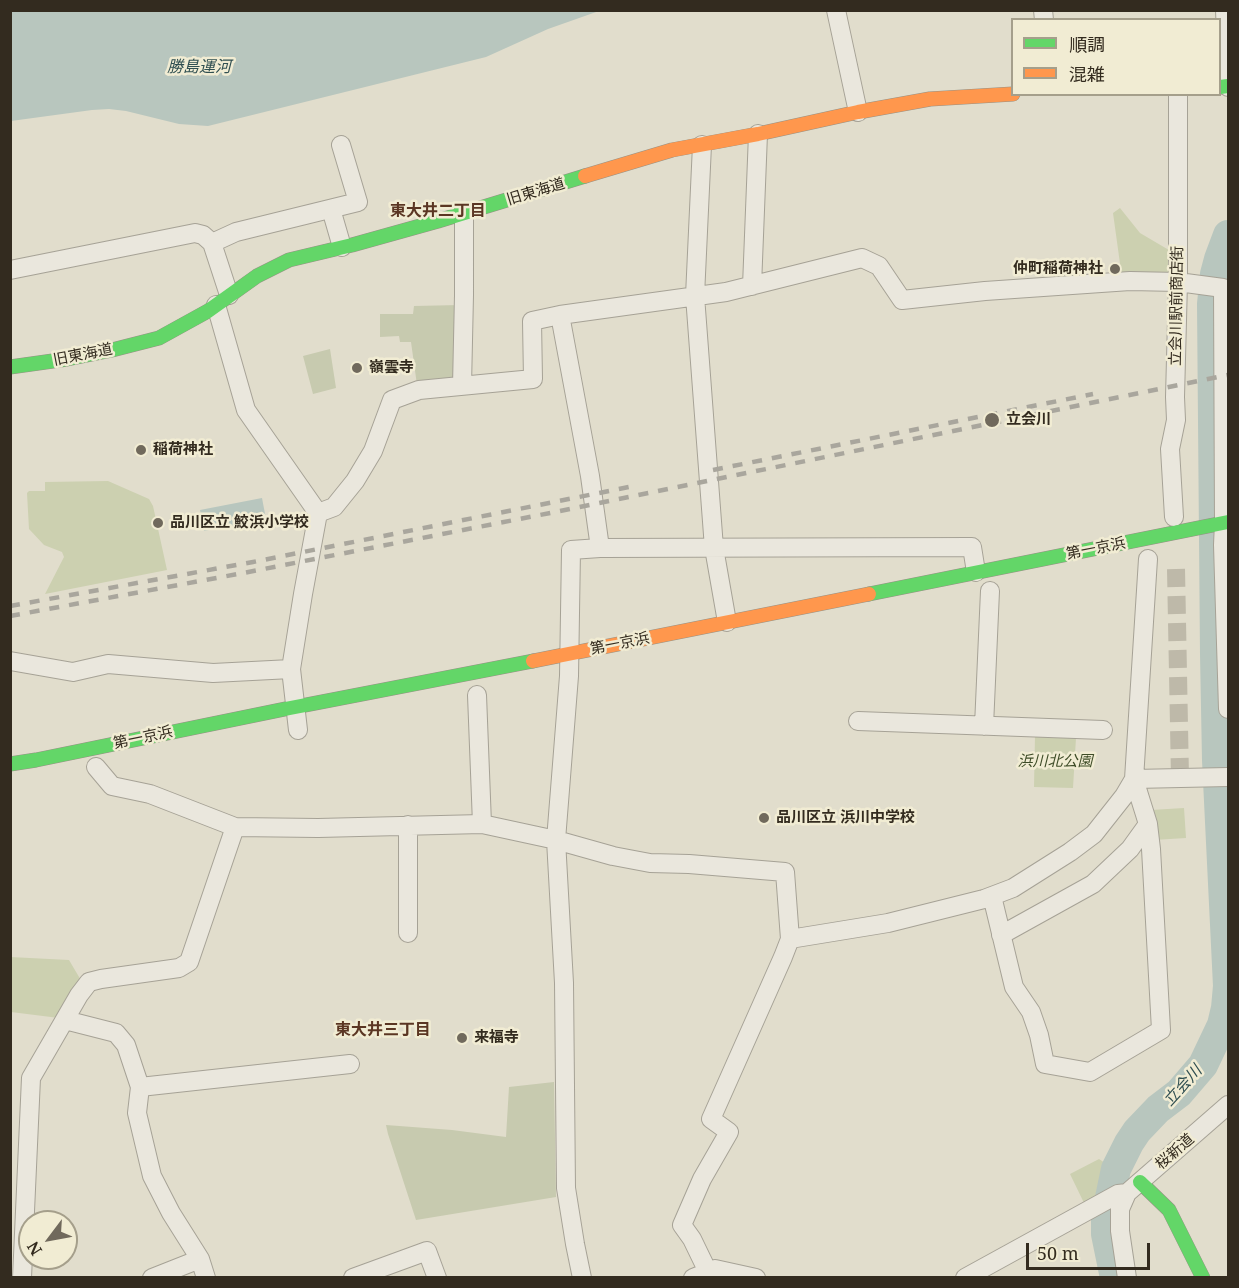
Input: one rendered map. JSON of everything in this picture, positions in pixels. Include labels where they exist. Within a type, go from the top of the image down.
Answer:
[{"type":"main road","name":"旧東海道","points":[[10,367],[67,359],[159,338],[194,320],[257,276],[289,260],[464,213],[672,150],[930,99],[1011,94]]},
{"type":"main road","name":"第一京浜","points":[[10,764],[1223,523]]},
{"type":"main road","points":[[1129,1190],[1169,1210],[1203,1278]]},
{"type":"street","points":[[837,10],[858,112]]},
{"type":"street","points":[[1225,10],[1225,87]]},
{"type":"street","name":"立会川駅前商店街","points":[[1174,518],[1170,449],[1176,420],[1178,96]]},
{"type":"street","points":[[752,286],[758,134]]},
{"type":"street","points":[[212,243],[236,232],[358,202],[341,145]]},
{"type":"street","points":[[702,145],[695,296],[714,548],[727,622]]},
{"type":"street","points":[[331,209],[342,247]]},
{"type":"street","points":[[462,386],[464,213]]},
{"type":"street","points":[[10,270],[195,233],[202,235],[212,243],[246,410],[318,513],[291,669],[298,730]]},
{"type":"street","points":[[318,513],[334,507],[355,481],[373,451],[393,400],[419,390],[533,379],[532,321],[726,292],[862,258],[879,266],[902,300],[1004,289],[1130,281],[1178,282],[1223,288],[1226,430],[1223,523],[1219,546],[1228,709]]},
{"type":"street","points":[[560,315],[590,476],[600,548]]},
{"type":"street","points":[[582,1278],[566,1188],[564,982],[556,840],[568,676],[571,550],[972,547],[976,572]]},
{"type":"street","points":[[992,896],[1014,987],[1031,1012],[1045,1064],[1090,1072],[1161,1030],[1151,849],[1148,824],[1134,779],[1150,559]]},
{"type":"street","points":[[984,726],[990,591]]},
{"type":"street","points":[[10,661],[73,672],[108,664],[213,673],[291,669]]},
{"type":"street","points":[[477,694],[482,824]]},
{"type":"street","points":[[858,721],[1103,730]]},
{"type":"street","points":[[96,767],[112,786],[150,794],[235,827],[318,828],[482,824],[650,863],[785,872],[790,939],[711,1119],[729,1132],[702,1179],[682,1225],[692,1239],[700,1275],[715,1269],[756,1278]]},
{"type":"street","points":[[1134,779],[1227,777]]},
{"type":"street","points":[[790,939],[888,923],[992,896],[1013,888],[1071,852],[1094,834],[1124,796],[1134,779]]},
{"type":"street","points":[[1001,935],[1093,884],[1130,849],[1148,824]]},
{"type":"street","points":[[408,825],[408,933]]},
{"type":"street","points":[[22,1278],[20,1110],[31,1078],[79,995],[89,982],[179,969],[189,962],[235,827]]},
{"type":"street","points":[[65,1020],[116,1033],[126,1045],[140,1087],[137,1113],[152,1176],[171,1213],[200,1260],[206,1278]]},
{"type":"street","points":[[140,1087],[350,1064]]},
{"type":"street","name":"桜新道","points":[[965,1278],[1129,1190],[1228,1105]]},
{"type":"street","points":[[1127,1278],[1120,1231],[1120,1209],[1129,1190]]},
{"type":"street","points":[[354,1278],[427,1251],[437,1278]]},
{"type":"street","points":[[152,1278],[200,1260]]},
{"type":"green space","points":[[1120,208],[1140,233],[1174,253],[1174,279],[1122,278],[1113,213]]},
{"type":"green space","points":[[460,305],[458,380],[417,385],[411,342],[400,342],[399,336],[380,337],[380,314],[413,314],[414,306]]},
{"type":"green space","points":[[330,349],[336,388],[313,394],[303,356]]},
{"type":"green space","points":[[108,481],[149,499],[153,506],[167,570],[45,594],[64,557],[62,552],[44,545],[29,529],[27,493],[45,491],[45,482]]},
{"type":"green space","name":"浜川北公園","points":[[1035,736],[1076,738],[1073,788],[1034,787]]},
{"type":"green space","points":[[1184,808],[1186,838],[1154,840],[1151,810]]},
{"type":"green space","points":[[10,957],[69,960],[82,982],[59,1018],[11,1012]]},
{"type":"green space","points":[[554,1082],[556,1197],[416,1220],[386,1125],[506,1137],[509,1087]]},
{"type":"green space","points":[[1099,1159],[1105,1163],[1098,1197],[1085,1205],[1070,1174]]},
{"type":"water","name":"勝島運河","points":[[10,11],[599,11],[548,29],[486,57],[208,126],[179,124],[109,109],[11,121]]},
{"type":"water","points":[[262,498],[266,519],[204,531],[200,510]]},
{"type":"waterway","name":"立会川","points":[[1115,1278],[1106,1234],[1106,1217],[1116,1169],[1137,1131],[1158,1109],[1179,1093],[1203,1065],[1222,1025],[1226,1008],[1228,986],[1217,760],[1212,304],[1215,274],[1228,235]]},
{"type":"tunnel","points":[[1176,569],[1180,778]]},
{"type":"railway","points":[[10,616],[555,512],[1228,375]]},
{"type":"railway","points":[[713,470],[1093,394]]},
{"type":"railway","points":[[10,606],[253,562],[634,486]]},
{"type":"traffic: fast","points":[[1221,87],[1228,86]]},
{"type":"traffic: fast","points":[[10,367],[67,359],[159,338],[208,311],[257,276],[289,260],[438,221],[585,176]]},
{"type":"traffic: fast","points":[[869,594],[1228,522]]},
{"type":"traffic: fast","points":[[10,764],[533,661]]},
{"type":"traffic: fast","points":[[1140,1182],[1169,1210],[1203,1278]]},
{"type":"traffic: slow","points":[[585,176],[672,150],[858,112],[930,99],[1011,94]]},
{"type":"traffic: slow","points":[[533,661],[869,594]]},
{"type":"place","name":"仲町稲荷神社","points":[[1115,269]]},
{"type":"place","name":"嶺雲寺","points":[[357,368]]},
{"type":"place","name":"立会川","points":[[992,420]]},
{"type":"place","name":"稲荷神社","points":[[141,450]]},
{"type":"place","name":"品川区立 鮫浜小学校","points":[[158,523]]},
{"type":"place","name":"品川区立 浜川中学校","points":[[764,818]]},
{"type":"place","name":"来福寺","points":[[462,1038]]},
{"type":"district","name":"東大井二丁目","points":[[438,211]]},
{"type":"district","name":"東大井三丁目","points":[[383,1030]]}]
